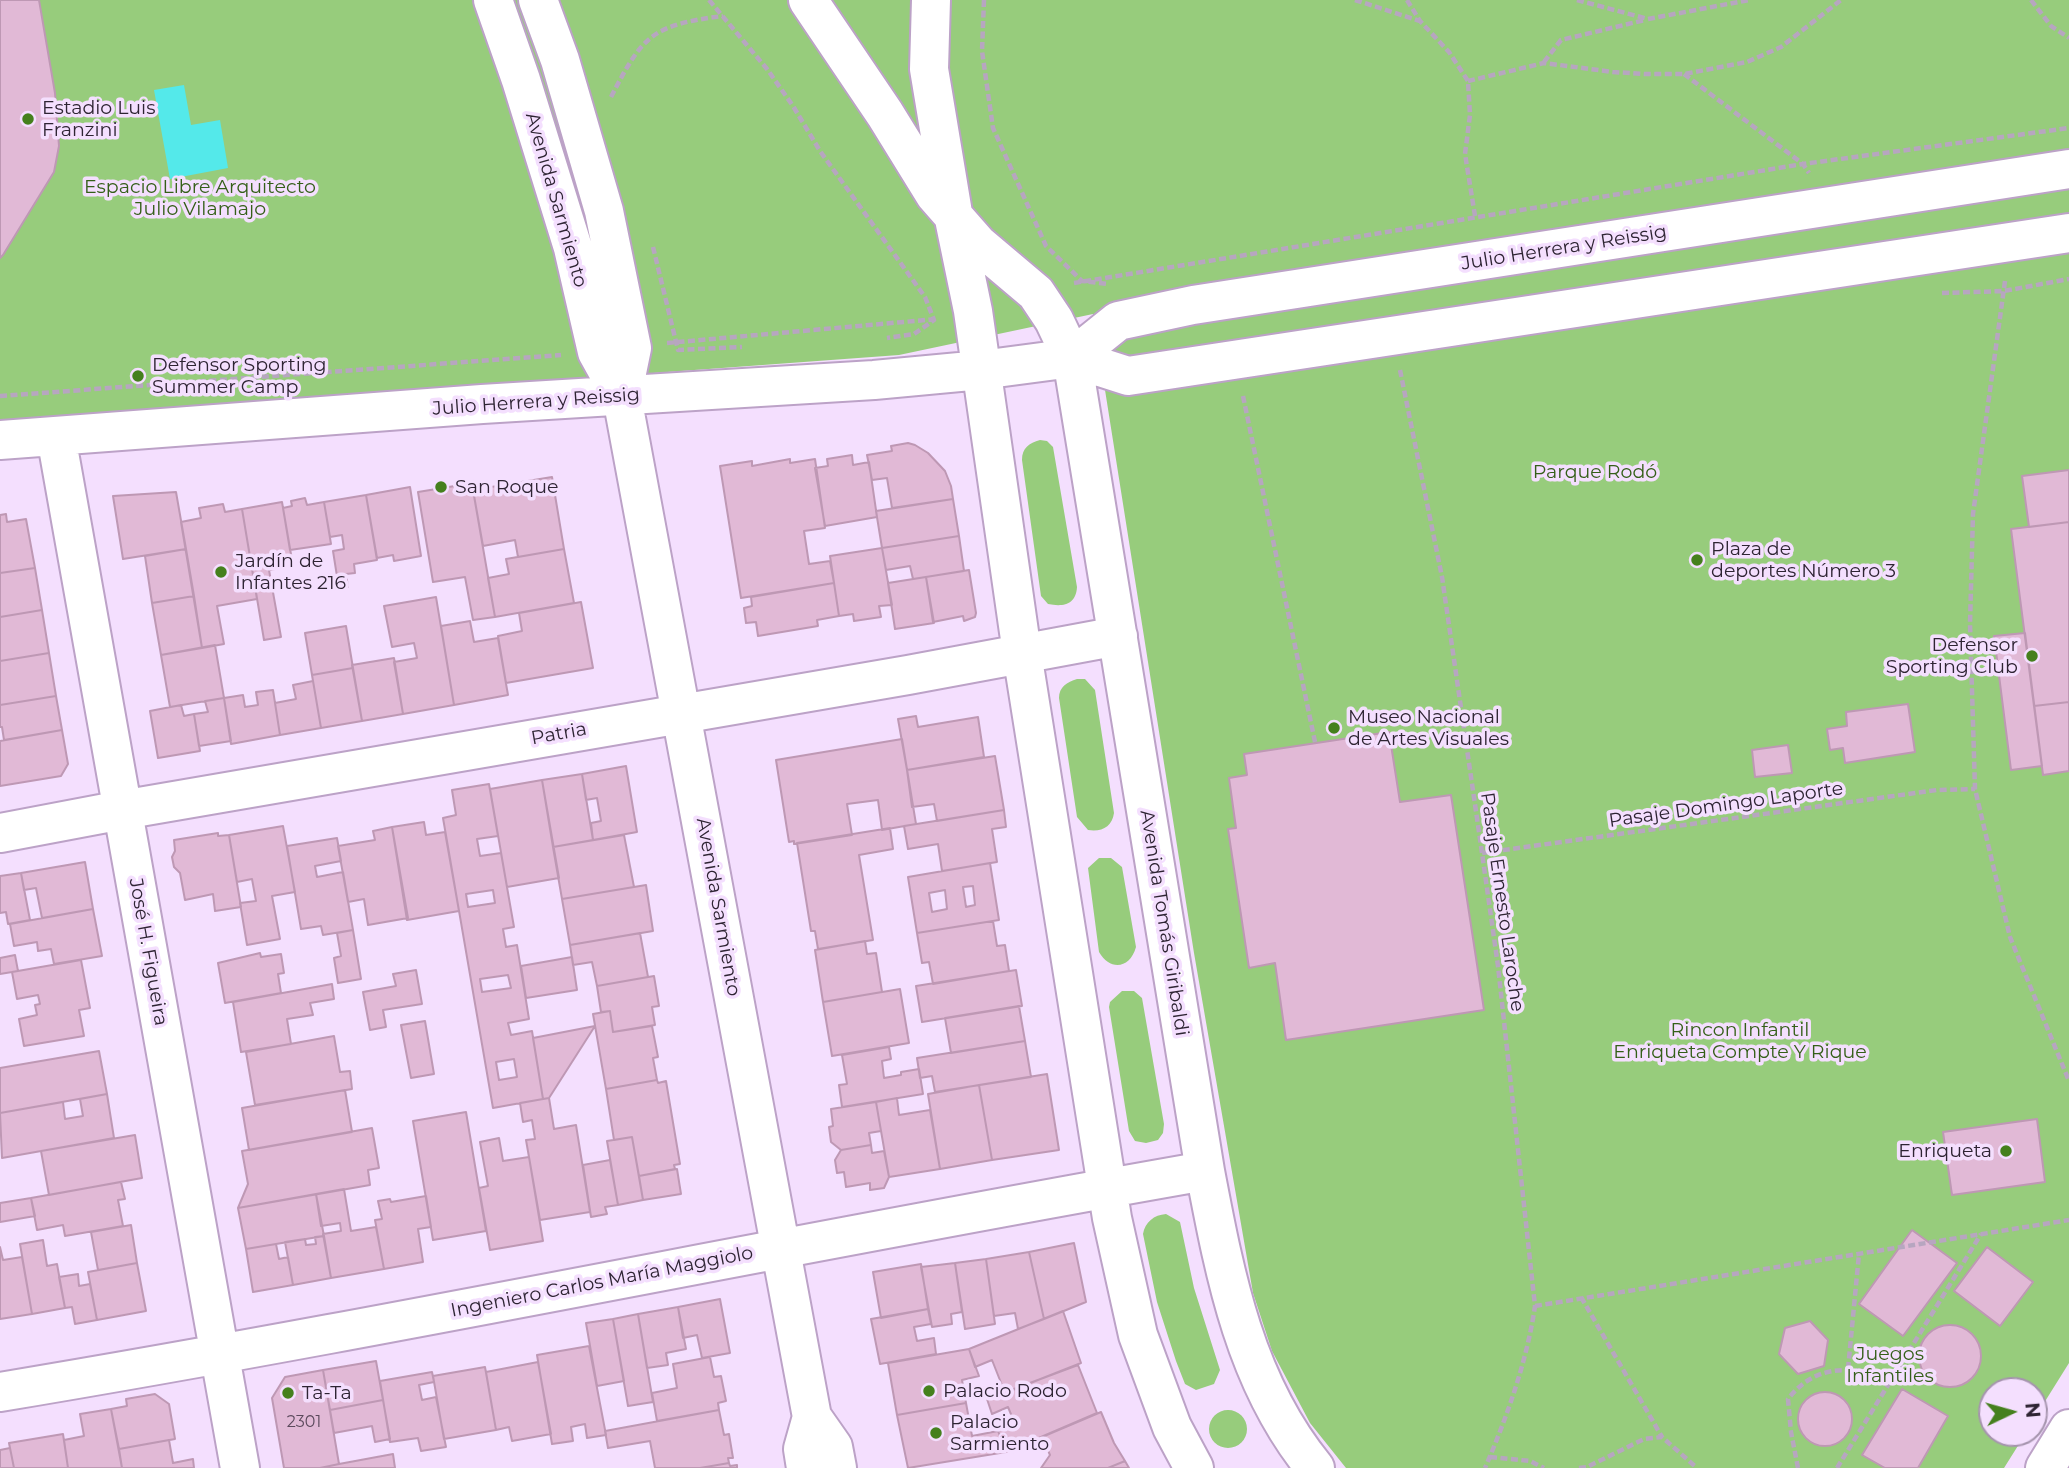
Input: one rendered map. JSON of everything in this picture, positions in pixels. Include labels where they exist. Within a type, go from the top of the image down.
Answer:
[{"type":"street","name":"Avenida Sarmiento","points":[[493,0],[573,248],[597,352],[622,397],[812,1417],[833,1447],[837,1468]]},
{"type":"street","name":"Avenida Sarmiento","points":[[538,0],[560,60],[604,211],[632,348],[622,397]]},
{"type":"street","name":"Avenida Tomás Giribaldi","points":[[808,0],[936,195],[978,244],[1036,293],[1054,320],[1072,358],[1205,1171],[1222,1259],[1244,1339],[1295,1444],[1315,1468]]},
{"type":"street","points":[[931,0],[929,69],[954,219],[973,311],[1022,653],[1108,1188],[1138,1335],[1172,1427],[1194,1468]]},
{"type":"street","name":"Julio Herrera y Reissig","points":[[1072,358],[1118,320],[1193,305],[2069,169]]},
{"type":"street","name":"Julio Herrera y Reissig","points":[[0,440],[482,404],[874,380],[1072,358],[1128,376],[2069,233]]},
{"type":"street","name":"José H. Figueira","points":[[56,436],[240,1468]]},
{"type":"street","name":"Patria","points":[[0,833],[1118,636]]},
{"type":"street","name":"Ingeniero Carlos María Maggiolo","points":[[0,1392],[220,1355],[781,1248],[1205,1171]]},
{"type":"street","name":"Avenida Sarmiento","points":[[806,1468],[803,1449],[812,1417]]},
{"type":"street","points":[[2045,1468],[2069,1429]]},
{"type":"path","points":[[709,0],[767,69],[820,151],[925,297],[934,320],[930,324],[914,334],[877,340]]},
{"type":"path","points":[[984,0],[982,51],[993,128],[1046,246],[1082,281],[1117,285]]},
{"type":"path","points":[[1355,0],[1420,21]]},
{"type":"path","points":[[1407,0],[1420,21],[1449,52],[1468,81],[1470,115],[1465,154],[1477,228],[1478,262]]},
{"type":"path","points":[[1577,0],[1647,19]]},
{"type":"path","points":[[1544,63],[1561,40],[1647,19],[1749,0]]},
{"type":"path","points":[[1468,81],[1544,63],[1614,72],[1684,74],[1747,62],[1781,47],[1841,0]]},
{"type":"path","points":[[2031,0],[2051,26],[2069,38]]},
{"type":"path","points":[[606,91],[608,101],[639,46],[654,34],[673,25],[723,16]]},
{"type":"path","points":[[1684,74],[1804,164],[1810,176]]},
{"type":"path","points":[[650,238],[678,350],[743,348]]},
{"type":"path","points":[[2011,242],[1973,514],[1970,624],[1975,789],[2010,937],[2069,1081]]},
{"type":"path","name":"Pasaje Ernesto Laroche","points":[[1393,337],[1442,577],[1498,966],[1535,1306],[1508,1411],[1485,1468]]},
{"type":"path","points":[[1247,416],[1315,742]]},
{"type":"path","name":"Pasaje Domingo Laporte","points":[[1482,853],[1937,790],[1975,789]]},
{"type":"path","points":[[1535,1306],[2069,1220]]},
{"type":"path","points":[[1837,1468],[1981,1234]]},
{"type":"path","points":[[1848,1369],[1859,1254]]},
{"type":"path","points":[[1581,1297],[1662,1437],[1697,1468]]},
{"type":"path","points":[[1798,1468],[1788,1399],[1798,1385],[1836,1368],[1895,1375]]},
{"type":"path","points":[[1579,1468],[1587,1467],[1644,1439],[1662,1437]]},
{"type":"path","points":[[1490,1457],[1530,1461],[1544,1468]]},
{"type":"green space","name":"Parque Rodó","points":[[0,0],[2069,0],[2069,1363],[2048,1397],[2048,1377],[1978,1377],[1978,1447],[2017,1447],[2004,1468],[1346,1468],[1310,1423],[1272,1351],[1253,1293],[1194,953],[1093,314],[899,355],[0,421]]},
{"type":"green space","points":[[1040,440],[1047,441],[1053,447],[1077,587],[1074,598],[1064,605],[1048,604],[1041,596],[1022,460],[1027,447]]},
{"type":"green space","points":[[1077,679],[1085,679],[1095,690],[1114,813],[1109,825],[1098,830],[1088,830],[1077,817],[1059,698],[1064,686]]},
{"type":"green space","points":[[1099,858],[1111,858],[1122,867],[1136,947],[1129,960],[1119,965],[1109,962],[1099,952],[1088,868]]},
{"type":"green space","points":[[1122,991],[1134,991],[1142,998],[1164,1124],[1163,1133],[1158,1140],[1146,1143],[1135,1141],[1129,1131],[1109,1007],[1110,1002]]},
{"type":"green space","points":[[1166,1214],[1180,1222],[1194,1288],[1220,1370],[1214,1384],[1196,1390],[1185,1384],[1176,1361],[1157,1302],[1143,1234],[1151,1220]]},
{"type":"green space","points":[[1228,1410],[1242,1415],[1247,1429],[1242,1443],[1228,1448],[1214,1443],[1209,1429],[1214,1415]]},
{"type":"shaded area","points":[[184,85],[191,125],[220,120],[228,168],[170,179],[154,90]]},
{"type":"building","name":"Estadio Luis Franzini","points":[[0,0],[39,0],[55,93],[59,146],[54,172],[0,258]]},
{"type":"building","points":[[908,443],[928,453],[945,471],[953,499],[892,508],[887,478],[872,480],[867,455],[892,451],[891,446]]},
{"type":"building","points":[[852,455],[853,465],[869,462],[877,517],[825,526],[815,468],[828,466],[827,459]]},
{"type":"building","points":[[790,459],[790,463],[815,459],[825,528],[804,531],[809,564],[830,561],[834,583],[741,598],[720,466],[752,461],[752,466]]},
{"type":"building","points":[[2069,470],[2069,522],[2029,527],[2022,476]]},
{"type":"building","points":[[552,477],[564,549],[518,557],[515,540],[483,546],[473,490]]},
{"type":"building","points":[[467,484],[468,491],[473,490],[495,617],[473,620],[465,577],[433,582],[418,492]]},
{"type":"building","points":[[410,487],[421,556],[394,561],[393,555],[377,558],[366,495]]},
{"type":"building","points":[[176,492],[186,549],[123,559],[113,496]]},
{"type":"building","points":[[366,495],[377,560],[354,564],[355,573],[346,574],[348,587],[339,589],[333,551],[344,549],[342,535],[330,537],[324,502]]},
{"type":"building","points":[[305,498],[307,505],[324,502],[331,544],[290,550],[283,508],[292,506],[291,501]]},
{"type":"building","points":[[953,499],[959,536],[882,548],[876,511]]},
{"type":"building","points":[[282,502],[293,566],[269,570],[281,637],[264,640],[242,509]]},
{"type":"building","name":"Jardín de Infantes 216","points":[[223,504],[225,512],[242,509],[257,599],[217,606],[224,644],[202,648],[181,522],[201,518],[199,508]]},
{"type":"building","points":[[6,514],[7,522],[26,519],[35,568],[0,573],[0,515]]},
{"type":"building","points":[[2069,522],[2069,702],[2034,706],[2011,529]]},
{"type":"building","points":[[959,536],[964,571],[913,579],[910,566],[886,570],[882,548]]},
{"type":"building","points":[[882,548],[892,605],[879,606],[881,617],[854,621],[853,614],[839,616],[830,556]]},
{"type":"building","points":[[186,549],[194,596],[152,603],[145,556]]},
{"type":"building","points":[[564,549],[574,603],[495,617],[488,578],[509,574],[506,559]]},
{"type":"building","points":[[35,568],[42,610],[0,617],[0,573]]},
{"type":"building","points":[[969,570],[975,617],[964,621],[963,616],[933,622],[926,577]]},
{"type":"building","points":[[926,577],[934,623],[895,629],[888,583]]},
{"type":"building","points":[[834,583],[839,616],[817,620],[818,626],[758,636],[756,622],[746,623],[744,608],[752,606],[751,597]]},
{"type":"building","points":[[194,596],[202,648],[161,655],[152,603]]},
{"type":"building","points":[[436,597],[454,705],[403,714],[394,662],[417,658],[414,643],[392,647],[384,606]]},
{"type":"building","points":[[581,602],[593,668],[506,683],[498,636],[522,631],[519,613]]},
{"type":"building","points":[[42,610],[49,653],[0,661],[0,617]]},
{"type":"building","points":[[470,621],[474,642],[498,638],[508,695],[454,705],[441,626]]},
{"type":"building","points":[[346,626],[353,668],[312,675],[305,633]]},
{"type":"building","points":[[2025,633],[2042,766],[2011,770],[1994,636]]},
{"type":"building","points":[[215,645],[224,698],[170,707],[161,655]]},
{"type":"building","points":[[49,653],[56,696],[0,705],[0,661]]},
{"type":"building","points":[[394,658],[403,714],[362,721],[352,665]]},
{"type":"building","points":[[353,668],[362,721],[321,728],[312,675]]},
{"type":"building","points":[[313,681],[321,728],[280,735],[275,703],[296,699],[293,685]]},
{"type":"building","points":[[273,690],[280,735],[231,744],[224,698],[243,695],[245,707],[258,705],[256,692]]},
{"type":"building","points":[[56,696],[62,730],[4,740],[0,727],[0,705]]},
{"type":"building","points":[[224,698],[231,741],[199,746],[194,714],[208,712],[205,701]]},
{"type":"building","points":[[2069,702],[2069,771],[2043,775],[2034,706]]},
{"type":"building","points":[[1908,704],[1915,752],[1845,763],[1843,748],[1830,750],[1827,729],[1847,726],[1846,712]]},
{"type":"building","points":[[181,705],[184,716],[194,714],[200,751],[158,758],[150,711]]},
{"type":"building","points":[[916,716],[918,727],[978,717],[984,757],[907,770],[898,719]]},
{"type":"building","points":[[62,730],[68,764],[61,776],[0,786],[0,741]]},
{"type":"building","points":[[1389,732],[1400,802],[1451,795],[1484,1010],[1286,1040],[1275,963],[1249,968],[1228,829],[1236,828],[1229,778],[1247,775],[1244,754]]},
{"type":"building","points":[[902,739],[916,824],[882,830],[878,800],[847,804],[852,835],[794,844],[794,841],[789,842],[776,760]]},
{"type":"building","points":[[1788,745],[1792,773],[1755,777],[1752,750]]},
{"type":"building","points":[[995,756],[1004,810],[937,821],[934,804],[912,807],[907,770]]},
{"type":"building","points":[[626,766],[637,832],[593,840],[591,823],[601,821],[597,798],[586,800],[582,774]]},
{"type":"building","points":[[582,774],[593,840],[553,847],[542,780]]},
{"type":"building","points":[[542,780],[559,878],[507,887],[490,789]]},
{"type":"building","points":[[489,784],[498,836],[477,839],[480,856],[501,853],[514,927],[503,929],[506,947],[517,945],[529,1019],[508,1023],[511,1035],[532,1031],[543,1099],[493,1108],[443,818],[456,815],[452,790]],"holes":[[[493,890],[495,903],[468,907],[466,894]],[[508,975],[511,988],[482,992],[480,979]],[[514,1059],[517,1077],[499,1080],[496,1062]]]},
{"type":"building","points":[[1004,810],[1006,827],[992,829],[997,862],[942,871],[938,844],[908,849],[904,826]]},
{"type":"building","points":[[424,822],[426,835],[445,832],[459,911],[407,920],[392,827]]},
{"type":"building","points":[[283,826],[295,892],[272,896],[280,939],[247,945],[240,903],[256,901],[252,879],[237,882],[229,835]]},
{"type":"building","points":[[392,827],[408,918],[368,925],[364,899],[348,902],[338,846],[375,840],[373,831]]},
{"type":"building","points":[[890,828],[893,849],[859,855],[873,940],[818,949],[815,931],[811,931],[797,843]]},
{"type":"building","points":[[218,833],[218,836],[229,835],[241,907],[215,911],[213,894],[185,900],[180,873],[174,867],[172,857],[175,851],[174,840]]},
{"type":"building","points":[[624,835],[634,887],[562,899],[553,847]]},
{"type":"building","points":[[337,838],[341,861],[315,866],[317,877],[343,872],[353,930],[323,935],[321,926],[301,929],[287,846]]},
{"type":"building","points":[[85,862],[93,909],[42,918],[36,888],[24,890],[21,873]]},
{"type":"building","points":[[990,863],[999,920],[917,933],[908,877]],"holes":[[[973,886],[975,905],[966,907],[963,887]],[[945,890],[947,909],[932,912],[929,893]]]},
{"type":"building","points":[[21,873],[30,920],[8,924],[6,912],[0,913],[0,876]]},
{"type":"building","points":[[646,885],[653,931],[570,945],[562,899]]},
{"type":"building","points":[[93,909],[102,956],[54,964],[51,949],[38,951],[37,942],[14,946],[10,924]]},
{"type":"building","points":[[993,921],[997,946],[1005,945],[1009,971],[933,984],[929,962],[922,963],[917,933]]},
{"type":"building","points":[[353,930],[361,979],[338,983],[334,958],[341,956],[337,933]]},
{"type":"building","points":[[640,933],[648,977],[597,986],[592,962],[573,965],[570,945]]},
{"type":"building","points":[[865,941],[867,954],[876,953],[882,992],[823,1002],[815,950]]},
{"type":"building","points":[[260,953],[261,957],[281,954],[284,973],[278,974],[281,993],[225,1003],[218,963]]},
{"type":"building","points":[[15,955],[18,971],[0,974],[0,958]]},
{"type":"building","points":[[572,957],[577,990],[526,998],[521,966]]},
{"type":"building","points":[[81,960],[90,1008],[79,1010],[84,1036],[24,1046],[19,1019],[37,1015],[35,1005],[40,1004],[38,995],[17,999],[12,972]]},
{"type":"building","points":[[416,970],[422,1004],[383,1010],[386,1027],[370,1030],[363,992],[396,986],[393,974]]},
{"type":"building","points":[[1016,970],[1022,1006],[922,1022],[916,986]]},
{"type":"building","points":[[654,976],[659,1006],[652,1007],[655,1025],[613,1032],[610,1011],[601,1012],[597,986]]},
{"type":"building","points":[[332,984],[334,999],[310,1003],[313,1015],[287,1019],[291,1044],[241,1052],[233,1002]]},
{"type":"building","points":[[900,989],[909,1043],[832,1056],[823,1002]]},
{"type":"building","points":[[1019,1006],[1025,1041],[951,1053],[945,1018]]},
{"type":"building","points":[[610,1011],[613,1032],[652,1026],[658,1057],[653,1058],[657,1080],[606,1089],[593,1014]]},
{"type":"building","points":[[425,1021],[434,1074],[411,1078],[401,1025]]},
{"type":"building","points":[[595,1026],[549,1098],[543,1099],[533,1038]]},
{"type":"building","points":[[334,1036],[340,1072],[350,1071],[352,1089],[255,1105],[246,1052]]},
{"type":"building","points":[[1025,1041],[1031,1077],[935,1092],[932,1076],[920,1078],[917,1058]]},
{"type":"building","points":[[889,1047],[891,1059],[882,1061],[884,1078],[919,1069],[923,1094],[842,1107],[839,1085],[847,1084],[842,1055]]},
{"type":"building","points":[[99,1051],[107,1094],[0,1113],[0,1068]]},
{"type":"building","points":[[1047,1074],[1059,1150],[992,1160],[979,1085]]},
{"type":"building","points":[[657,1080],[658,1083],[666,1081],[680,1164],[674,1165],[675,1169],[639,1176],[632,1137],[614,1140],[606,1089]]},
{"type":"building","points":[[979,1085],[992,1160],[940,1169],[928,1094]]},
{"type":"building","points":[[345,1090],[352,1132],[249,1150],[242,1108]]},
{"type":"building","points":[[107,1094],[114,1138],[2,1158],[0,1113],[63,1102],[65,1119],[83,1116],[80,1099]]},
{"type":"building","points":[[549,1098],[554,1129],[576,1125],[590,1212],[540,1220],[526,1140],[535,1139],[532,1120],[523,1122],[520,1103]]},
{"type":"building","points":[[897,1098],[899,1115],[930,1110],[940,1169],[889,1177],[876,1102]]},
{"type":"building","points":[[876,1102],[881,1131],[869,1133],[871,1145],[841,1150],[831,1142],[831,1109]]},
{"type":"building","points":[[466,1112],[486,1231],[433,1240],[413,1121]]},
{"type":"building","points":[[2037,1119],[2045,1182],[1952,1195],[1943,1132]]},
{"type":"building","points":[[372,1128],[379,1168],[368,1170],[370,1185],[238,1208],[248,1184],[242,1151]]},
{"type":"building","points":[[135,1135],[142,1178],[49,1195],[41,1151]]},
{"type":"building","points":[[632,1137],[643,1200],[618,1205],[607,1141]]},
{"type":"building","points":[[499,1138],[503,1161],[529,1157],[543,1241],[490,1250],[479,1188],[488,1186],[480,1142]]},
{"type":"building","points":[[871,1145],[872,1153],[884,1151],[889,1177],[884,1188],[870,1190],[870,1183],[846,1187],[844,1172],[837,1173],[835,1160],[841,1150]]},
{"type":"building","points":[[610,1160],[618,1205],[605,1207],[607,1214],[591,1217],[583,1165]]},
{"type":"building","points":[[677,1169],[681,1194],[643,1200],[639,1176]]},
{"type":"building","points":[[121,1182],[125,1199],[118,1200],[123,1226],[65,1236],[63,1225],[37,1230],[31,1198]]},
{"type":"building","points":[[344,1189],[351,1231],[376,1227],[384,1269],[331,1278],[323,1234],[341,1231],[340,1223],[321,1226],[316,1194]]},
{"type":"building","points":[[316,1194],[324,1236],[246,1249],[238,1208]]},
{"type":"building","points":[[426,1196],[431,1227],[418,1229],[423,1262],[384,1269],[375,1220],[382,1219],[378,1201],[390,1199],[391,1202]]},
{"type":"building","points":[[31,1198],[35,1216],[0,1222],[0,1203]]},
{"type":"building","points":[[131,1225],[137,1263],[98,1270],[91,1232]]},
{"type":"building","points":[[1912,1230],[1957,1263],[1903,1336],[1859,1304]]},
{"type":"building","points":[[324,1236],[331,1278],[293,1285],[285,1242],[305,1239],[306,1245],[316,1244],[315,1237]]},
{"type":"building","points":[[43,1240],[47,1266],[57,1264],[65,1308],[32,1314],[20,1244]]},
{"type":"building","points":[[1074,1243],[1086,1302],[1044,1319],[1029,1252]]},
{"type":"building","points":[[276,1244],[279,1259],[288,1257],[293,1285],[253,1292],[246,1249]]},
{"type":"building","points":[[0,1247],[3,1260],[22,1257],[32,1314],[0,1319]]},
{"type":"building","points":[[1987,1247],[2033,1282],[2000,1326],[1954,1291]]},
{"type":"building","points":[[1029,1252],[1044,1319],[1018,1329],[1015,1313],[994,1316],[986,1259]]},
{"type":"building","points":[[986,1259],[995,1324],[965,1329],[955,1263]]},
{"type":"building","points":[[137,1263],[146,1311],[97,1320],[88,1272]]},
{"type":"building","points":[[955,1263],[962,1312],[951,1314],[952,1324],[932,1327],[921,1267]]},
{"type":"building","points":[[921,1264],[928,1309],[881,1318],[873,1272]]},
{"type":"building","points":[[78,1274],[79,1286],[90,1284],[97,1320],[75,1324],[72,1307],[65,1308],[59,1277]]},
{"type":"building","points":[[720,1299],[730,1353],[702,1358],[697,1335],[683,1338],[678,1307]]},
{"type":"building","points":[[678,1307],[686,1349],[666,1353],[668,1365],[647,1368],[638,1314]]},
{"type":"building","points":[[928,1309],[931,1324],[914,1327],[917,1341],[934,1338],[936,1354],[880,1364],[871,1319]]},
{"type":"building","points":[[1063,1311],[1081,1363],[1005,1393],[992,1360],[975,1367],[969,1349]]},
{"type":"building","points":[[638,1314],[653,1402],[628,1406],[613,1319]]},
{"type":"building","points":[[613,1319],[624,1381],[597,1386],[586,1323]]},
{"type":"building","points":[[1810,1321],[1828,1340],[1824,1366],[1798,1374],[1779,1354],[1785,1328]]},
{"type":"building","points":[[1950,1325],[1962,1327],[1972,1334],[1979,1344],[1979,1368],[1972,1378],[1962,1385],[1950,1387],[1938,1385],[1928,1378],[1921,1368],[1919,1356],[1921,1344],[1928,1334],[1938,1327]]},
{"type":"building","points":[[589,1346],[606,1435],[587,1438],[585,1424],[571,1427],[573,1441],[552,1444],[537,1355]]},
{"type":"building","name":"Palacio Rodo","points":[[969,1349],[979,1376],[962,1380],[966,1403],[897,1415],[888,1363]]},
{"type":"building","points":[[710,1357],[714,1377],[721,1376],[726,1401],[718,1403],[719,1410],[657,1421],[652,1393],[677,1388],[673,1364]]},
{"type":"building","points":[[376,1361],[383,1400],[330,1410],[323,1370]]},
{"type":"building","points":[[538,1362],[551,1434],[512,1441],[509,1427],[496,1430],[486,1372]]},
{"type":"building","points":[[1078,1365],[1097,1413],[1006,1452],[998,1431],[1015,1424],[1008,1407],[992,1414],[987,1399]]},
{"type":"building","points":[[485,1367],[496,1430],[444,1439],[433,1376]]},
{"type":"building","points":[[323,1370],[339,1464],[320,1468],[284,1468],[272,1398],[285,1377]]},
{"type":"building","points":[[432,1372],[434,1382],[419,1385],[422,1400],[436,1397],[446,1447],[421,1451],[418,1438],[390,1442],[380,1381]]},
{"type":"building","points":[[1902,1389],[1948,1416],[1918,1468],[1885,1468],[1862,1455]]},
{"type":"building","points":[[1825,1392],[1844,1400],[1852,1419],[1844,1438],[1825,1446],[1806,1438],[1798,1419],[1806,1400]]},
{"type":"building","points":[[155,1394],[169,1404],[175,1439],[119,1449],[111,1409],[127,1406],[126,1399]]},
{"type":"building","points":[[383,1400],[390,1439],[375,1442],[372,1426],[334,1433],[330,1410]]},
{"type":"building","name":"Palacio Sarmiento","points":[[966,1403],[972,1436],[998,1431],[1006,1452],[908,1468],[897,1415]]},
{"type":"building","points":[[111,1409],[122,1468],[68,1468],[64,1440],[84,1436],[80,1414]]},
{"type":"building","points":[[719,1410],[724,1435],[729,1434],[733,1458],[728,1458],[729,1463],[700,1468],[655,1468],[650,1441],[608,1448],[605,1431]]},
{"type":"building","points":[[1101,1412],[1125,1461],[1108,1468],[1041,1468],[1050,1455],[1042,1437]]},
{"type":"building","points":[[63,1434],[68,1468],[14,1468],[9,1443]]},
{"type":"building","points":[[169,1440],[173,1463],[193,1459],[194,1468],[122,1468],[119,1449]]},
{"type":"building","points":[[10,1448],[14,1468],[0,1468],[0,1450]]},
{"type":"building","points":[[393,1454],[395,1468],[320,1468],[339,1464]]},
{"type":"building","points":[[1125,1461],[1129,1468],[1108,1468]]},
{"type":"building","points":[[729,1463],[730,1466],[737,1465],[737,1468],[700,1468]]},
{"type":"place","name":"Estadio Luis Franzini","points":[[28,119]]},
{"type":"place","name":"Defensor Sporting Summer Camp","points":[[138,376]]},
{"type":"place","name":"San Roque","points":[[441,487]]},
{"type":"place","name":"Plaza de deportes Número 3","points":[[1697,560]]},
{"type":"place","name":"Jardín de Infantes 216","points":[[221,572]]},
{"type":"place","name":"Defensor Sporting Club","points":[[2032,656]]},
{"type":"place","name":"Museo Nacional de Artes Visuales","points":[[1334,728]]},
{"type":"place","name":"Enriqueta","points":[[2006,1151]]},
{"type":"place","name":"Palacio Rodo","points":[[929,1391]]},
{"type":"place","name":"Ta-Ta","points":[[288,1393]]},
{"type":"place","name":"Palacio Sarmiento","points":[[936,1433]]},
{"type":"park label","name":"Espacio Libre Arquitecto Julio Vilamajo","points":[[200,198]]},
{"type":"park label","name":"Rincon Infantil Enriqueta Compte Y Rique","points":[[1740,1041]]},
{"type":"park label","name":"Juegos Infantiles","points":[[1890,1365]]}]
